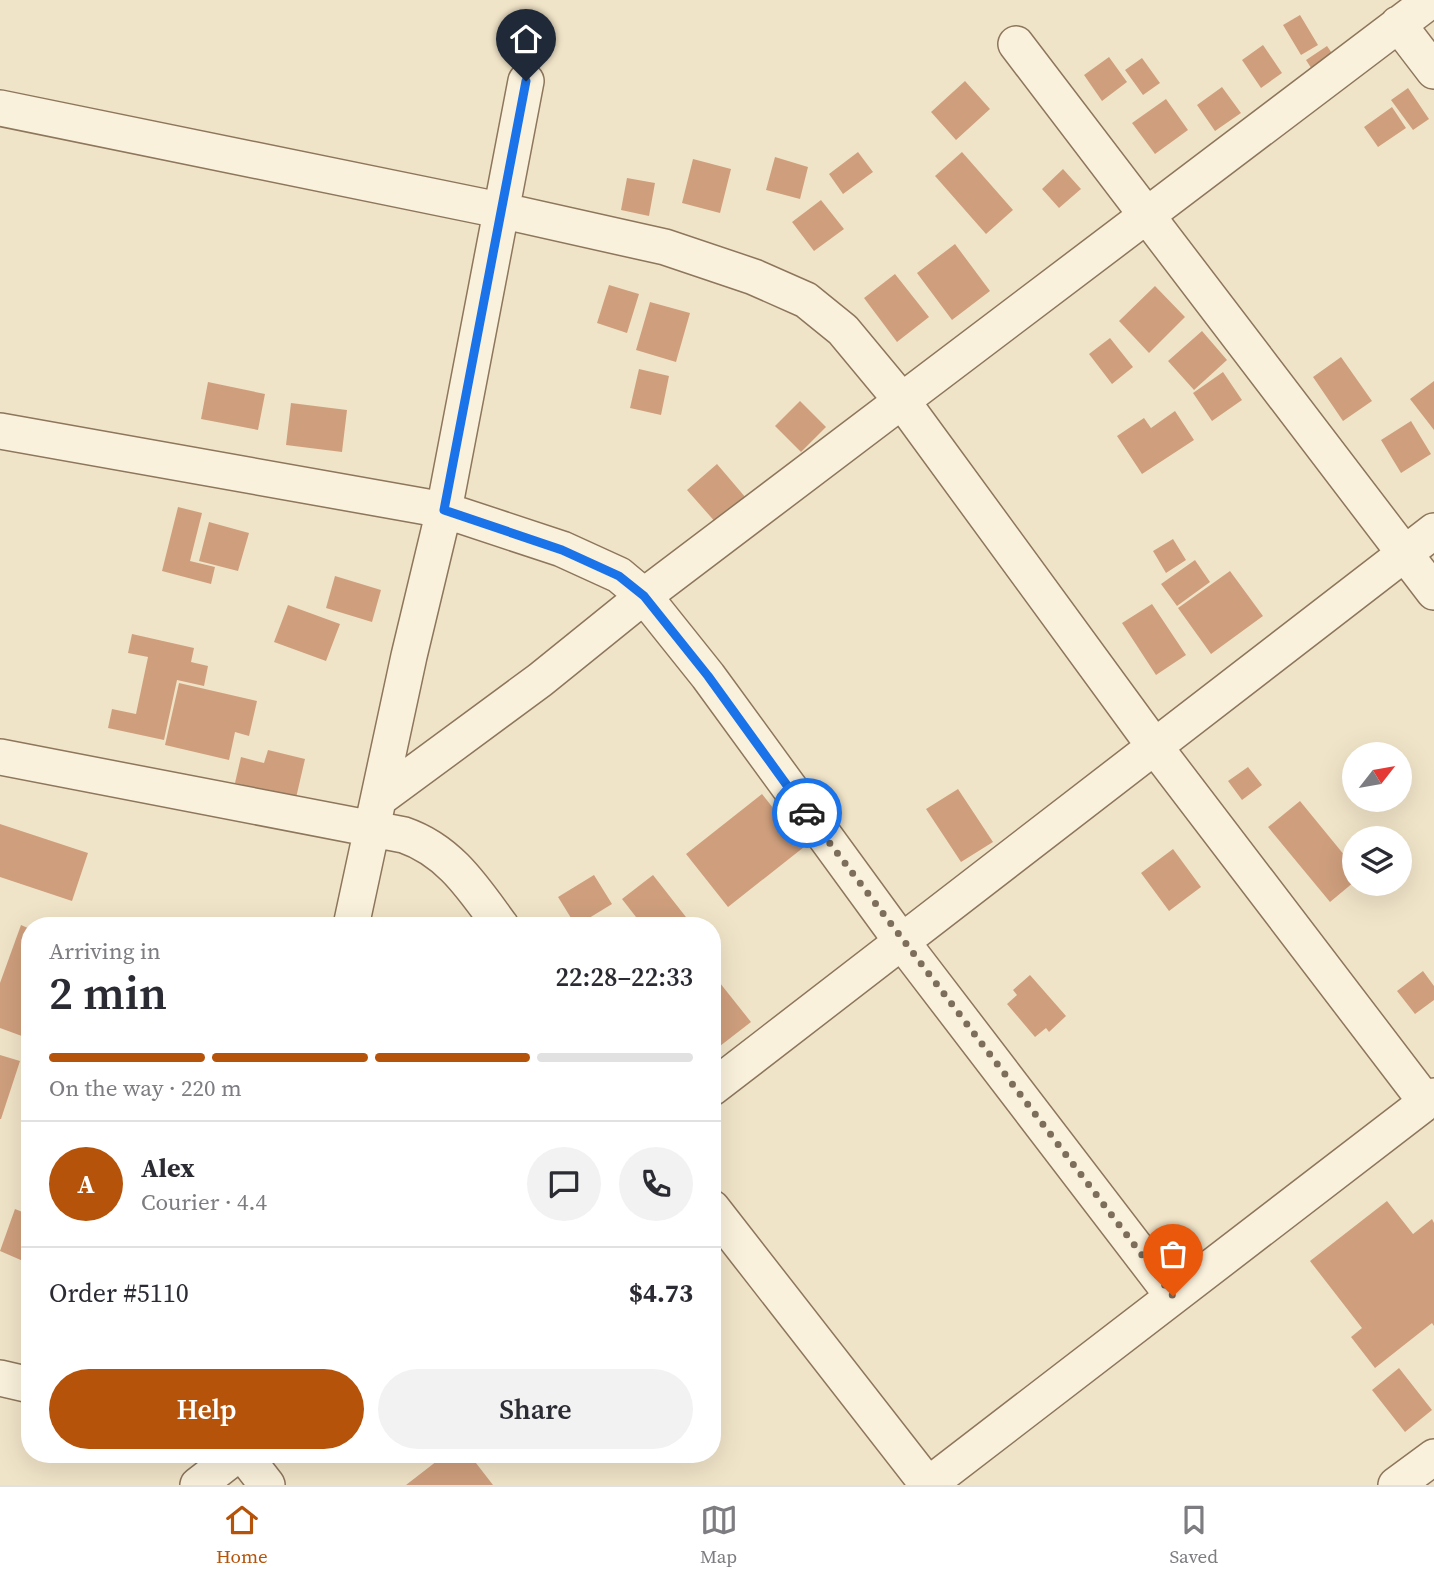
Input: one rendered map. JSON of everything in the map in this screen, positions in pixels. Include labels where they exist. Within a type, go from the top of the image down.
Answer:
[{"type":"street","points":[[376,814],[644,596],[1431,0]]},
{"type":"street","points":[[1398,24],[1434,71]]},
{"type":"street","points":[[1016,44],[1434,592]]},
{"type":"street","points":[[353,917],[409,656],[444,510],[504,211],[526,81]]},
{"type":"street","points":[[0,108],[504,211],[665,247],[754,277],[806,300],[843,330],[902,401],[1155,747],[1430,1099],[928,1485],[721,1220]]},
{"type":"street","points":[[0,431],[444,510],[562,550],[619,576],[644,596],[708,676],[902,942],[1173,1296]]},
{"type":"street","points":[[721,1081],[1434,531]]},
{"type":"street","points":[[0,757],[376,814],[404,835],[438,851],[458,867],[494,917]]},
{"type":"street","points":[[0,1378],[21,1383]]},
{"type":"street","points":[[1396,1485],[1434,1457]]},
{"type":"street","points":[[198,1485],[229,1463]]},
{"type":"street","points":[[249,1463],[267,1485]]},
{"type":"building","points":[[1300,15],[1318,45],[1301,55],[1283,25]]},
{"type":"building","points":[[1263,45],[1282,73],[1261,88],[1242,60]]},
{"type":"building","points":[[1327,46],[1336,59],[1315,74],[1306,60]]},
{"type":"building","points":[[1109,57],[1127,82],[1102,101],[1084,75]]},
{"type":"building","points":[[1142,58],[1160,83],[1143,95],[1125,70]]},
{"type":"building","points":[[965,81],[990,109],[956,140],[931,112]]},
{"type":"building","points":[[1222,87],[1241,113],[1215,131],[1197,105]]},
{"type":"building","points":[[1408,88],[1429,119],[1413,130],[1391,100]]},
{"type":"building","points":[[1166,99],[1188,130],[1155,154],[1132,123]]},
{"type":"building","points":[[1392,107],[1406,128],[1378,147],[1364,127]]},
{"type":"building","points":[[858,152],[873,172],[843,194],[829,174]]},
{"type":"building","points":[[962,152],[1013,210],[986,234],[935,176]]},
{"type":"building","points":[[775,157],[808,167],[800,199],[766,190]]},
{"type":"building","points":[[693,159],[731,169],[720,213],[682,203]]},
{"type":"building","points":[[1063,169],[1081,189],[1059,208],[1042,189]]},
{"type":"building","points":[[627,178],[655,183],[649,216],[621,210]]},
{"type":"building","points":[[821,200],[844,229],[814,251],[792,222]]},
{"type":"building","points":[[955,244],[990,291],[952,320],[917,273]]},
{"type":"building","points":[[895,274],[929,317],[897,342],[864,298]]},
{"type":"building","points":[[609,285],[639,294],[627,333],[597,323]]},
{"type":"building","points":[[1155,286],[1185,317],[1149,353],[1119,321]]},
{"type":"building","points":[[650,302],[690,313],[676,362],[636,350]]},
{"type":"building","points":[[1202,331],[1227,360],[1194,390],[1168,361]]},
{"type":"building","points":[[1110,338],[1133,367],[1112,384],[1089,354]]},
{"type":"building","points":[[1341,357],[1372,401],[1343,421],[1313,377]]},
{"type":"building","points":[[639,369],[669,376],[661,415],[630,408]]},
{"type":"building","points":[[1223,372],[1242,400],[1212,421],[1193,393]]},
{"type":"building","points":[[1434,381],[1434,430],[1410,399]]},
{"type":"building","points":[[208,382],[265,394],[258,430],[201,419]]},
{"type":"building","points":[[800,401],[826,427],[801,452],[775,426]]},
{"type":"building","points":[[291,403],[347,410],[342,452],[286,445]]},
{"type":"building","points":[[1175,411],[1194,440],[1142,474],[1117,436],[1144,418],[1151,428]]},
{"type":"building","points":[[1411,421],[1431,454],[1401,473],[1381,440]]},
{"type":"building","points":[[717,464],[746,498],[717,524],[687,490]]},
{"type":"building","points":[[178,507],[202,513],[190,561],[215,567],[211,584],[162,571]]},
{"type":"building","points":[[209,522],[249,533],[238,571],[199,561]]},
{"type":"building","points":[[1173,539],[1186,560],[1166,573],[1153,551]]},
{"type":"building","points":[[1195,560],[1210,582],[1177,606],[1161,584]]},
{"type":"building","points":[[1230,571],[1263,616],[1211,654],[1178,608]]},
{"type":"building","points":[[335,576],[381,590],[372,622],[326,608]]},
{"type":"building","points":[[1152,604],[1186,655],[1156,675],[1122,623]]},
{"type":"building","points":[[288,605],[340,624],[326,661],[274,642]]},
{"type":"building","points":[[132,634],[194,648],[191,662],[208,666],[204,686],[177,680],[164,740],[108,728],[112,709],[136,714],[148,657],[128,653]]},
{"type":"building","points":[[179,683],[257,701],[249,736],[235,732],[229,760],[165,745]]},
{"type":"building","points":[[268,750],[305,759],[296,798],[235,783],[241,757],[264,763]]},
{"type":"building","points":[[1248,767],[1262,785],[1242,800],[1228,781]]},
{"type":"building","points":[[958,789],[993,842],[961,862],[926,809]]},
{"type":"building","points":[[762,794],[804,847],[728,907],[686,854]]},
{"type":"building","points":[[1300,801],[1342,852],[1342,892],[1330,902],[1268,827]]},
{"type":"building","points":[[0,824],[88,853],[72,901],[0,877]]},
{"type":"building","points":[[1173,849],[1201,887],[1169,911],[1141,873]]},
{"type":"building","points":[[594,875],[612,904],[591,917],[570,917],[558,897]]},
{"type":"building","points":[[653,875],[686,917],[636,917],[622,899]]},
{"type":"building","points":[[21,925],[21,1036],[0,1028],[0,983]]},
{"type":"building","points":[[1423,971],[1434,986],[1434,1000],[1415,1014],[1397,991]]},
{"type":"building","points":[[1030,975],[1066,1016],[1049,1032],[1046,1028],[1035,1037],[1007,1004],[1017,995],[1013,990]]},
{"type":"building","points":[[721,984],[751,1022],[721,1045]]},
{"type":"building","points":[[0,1055],[20,1061],[1,1119],[0,1119]]},
{"type":"building","points":[[1387,1201],[1413,1234],[1432,1219],[1434,1223],[1434,1326],[1432,1323],[1375,1368],[1351,1337],[1362,1328],[1310,1261]]},
{"type":"building","points":[[15,1209],[21,1211],[21,1260],[0,1251]]},
{"type":"building","points":[[1399,1368],[1432,1410],[1405,1432],[1372,1390]]},
{"type":"building","points":[[434,1463],[476,1463],[493,1485],[406,1485]]},
{"type":"way so far","points":[[807,813],[902,942],[1173,1296]]},
{"type":"route","points":[[526,81],[504,211],[444,510],[562,550],[619,576],[644,596],[708,676],[807,813]]}]
